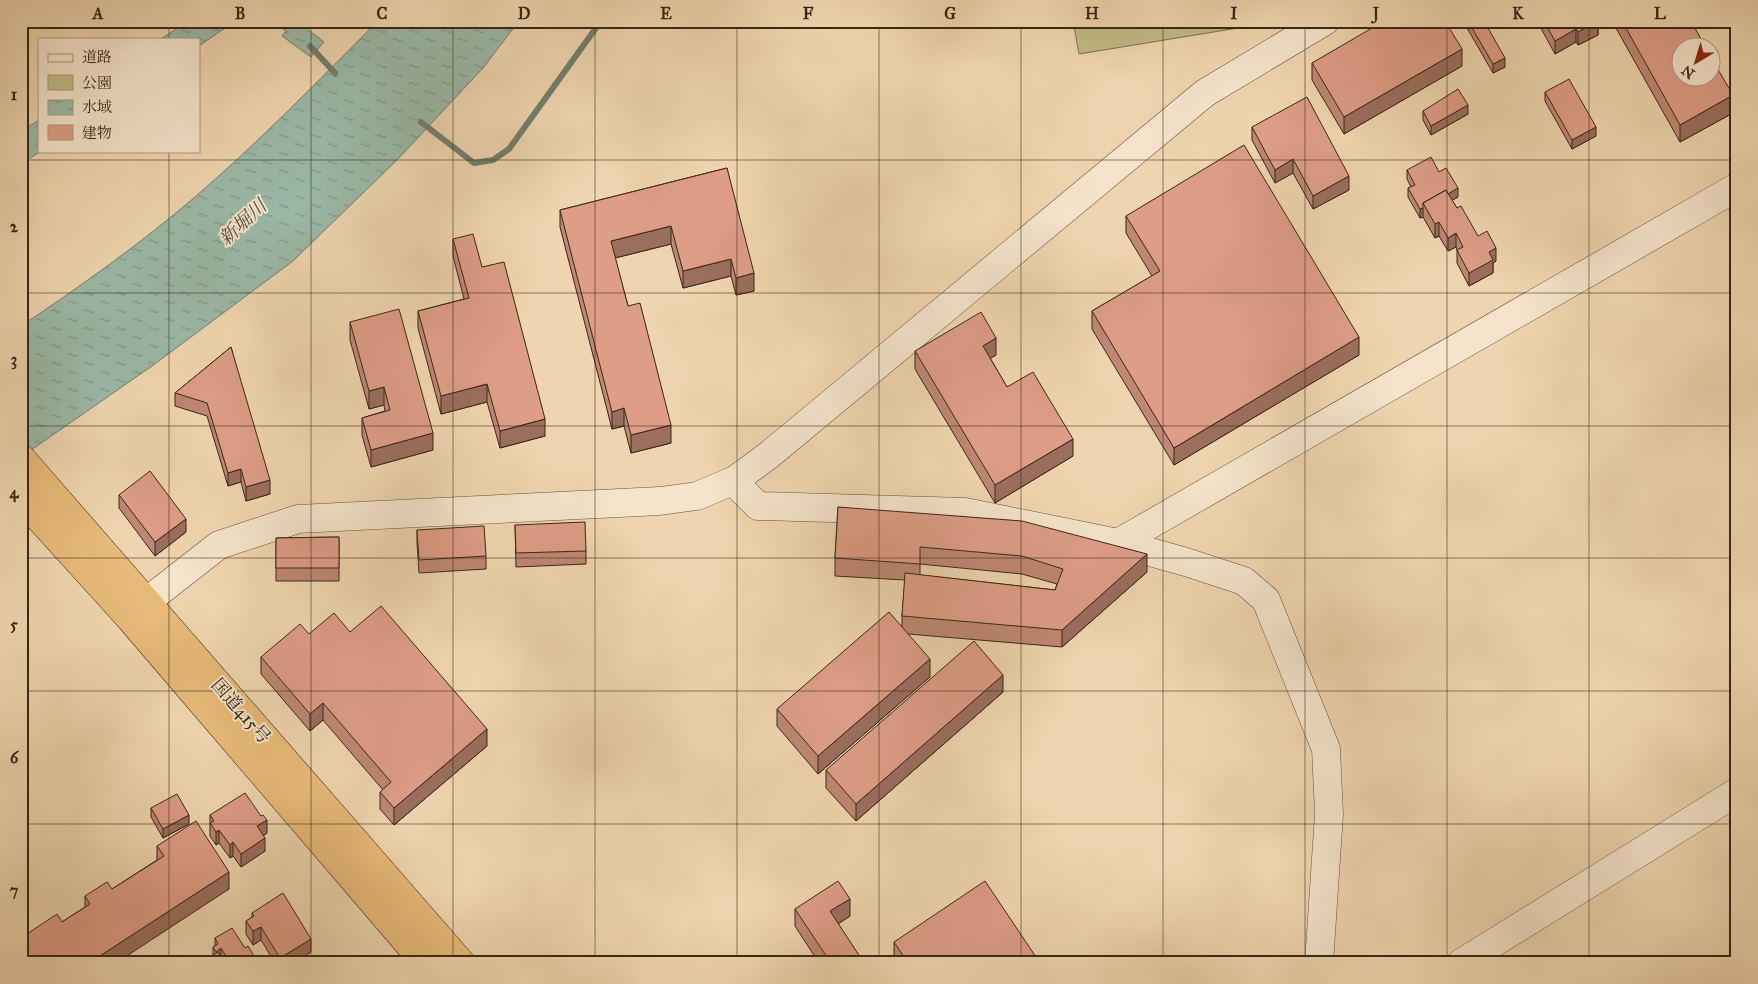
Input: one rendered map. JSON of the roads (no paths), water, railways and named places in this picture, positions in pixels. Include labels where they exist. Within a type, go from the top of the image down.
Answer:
[{"type":"highway","name":"国道415号","points":[[25,462],[136,608],[425,963]]},
{"type":"highway","name":"国道415号","points":[[21,498],[136,608],[461,963]]},
{"type":"street","points":[[136,608],[219,545],[298,519],[660,501],[697,496],[735,480],[777,449],[1205,93],[1325,21]]},
{"type":"street","points":[[1118,543],[1737,187]]},
{"type":"street","points":[[735,480],[758,506],[965,512],[1118,543],[1244,581],[1266,600],[1326,749],[1329,814],[1319,963]]},
{"type":"street","points":[[1460,963],[1737,792]]},
{"type":"water","points":[[188,21],[235,21],[200,45],[200,38],[162,38]]},
{"type":"water","points":[[271,21],[283,21],[289,25],[292,21],[297,21],[324,42],[311,57],[282,36],[286,31]]},
{"type":"water","name":"新堀川","points":[[378,21],[519,21],[483,68],[397,160],[293,261],[152,366],[21,457],[21,326],[110,264],[195,197],[311,89]]},
{"type":"water","points":[[38,121],[39,152],[21,164],[21,131]]},
{"type":"waterway","points":[[421,122],[474,163],[493,160],[509,149],[601,21]]},
{"type":"waterway","points":[[310,46],[335,73]]}]
